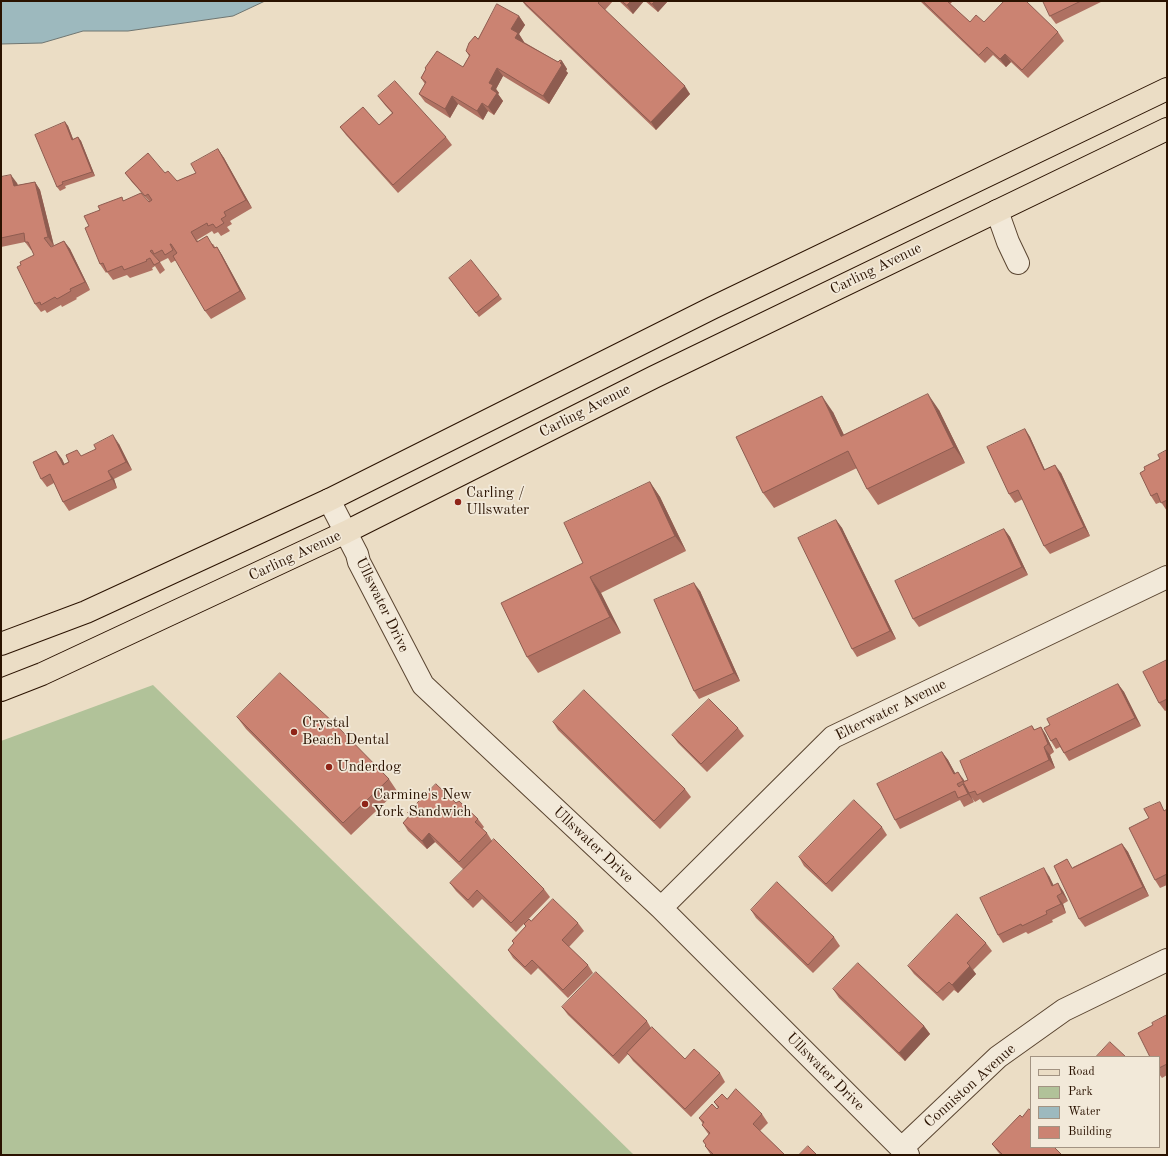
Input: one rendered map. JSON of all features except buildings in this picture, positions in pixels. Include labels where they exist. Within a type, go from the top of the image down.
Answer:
[{"type":"main road","points":[[1,644],[86,612],[329,500],[712,308],[1167,89]]},
{"type":"main road","name":"Carling Avenue","points":[[1,690],[42,674],[346,532],[654,377],[1167,129]]},
{"type":"street","points":[[997,211],[1008,242],[1018,263]]},
{"type":"street","name":"Ullswater Drive","points":[[329,500],[358,554],[359,562],[423,685],[661,908],[905,1152]]},
{"type":"street","name":"Elterwater Avenue","points":[[661,908],[833,736],[1167,577]]},
{"type":"street","name":"Conniston Avenue","points":[[905,1152],[998,1057],[1064,1010],[1167,960]]},
{"type":"green space","points":[[153,685],[634,1155],[1,1155],[1,741]]},
{"type":"water","points":[[1,1],[265,1],[233,16],[128,31],[83,31],[42,43],[1,44]]},
{"type":"place","name":"Carling / Ullswater","points":[[458,502]]},
{"type":"place","name":"Crystal Beach Dental","points":[[294,732]]},
{"type":"place","name":"Underdog","points":[[329,767]]},
{"type":"place","name":"Carmine's New York Sandwich","points":[[365,804]]}]
